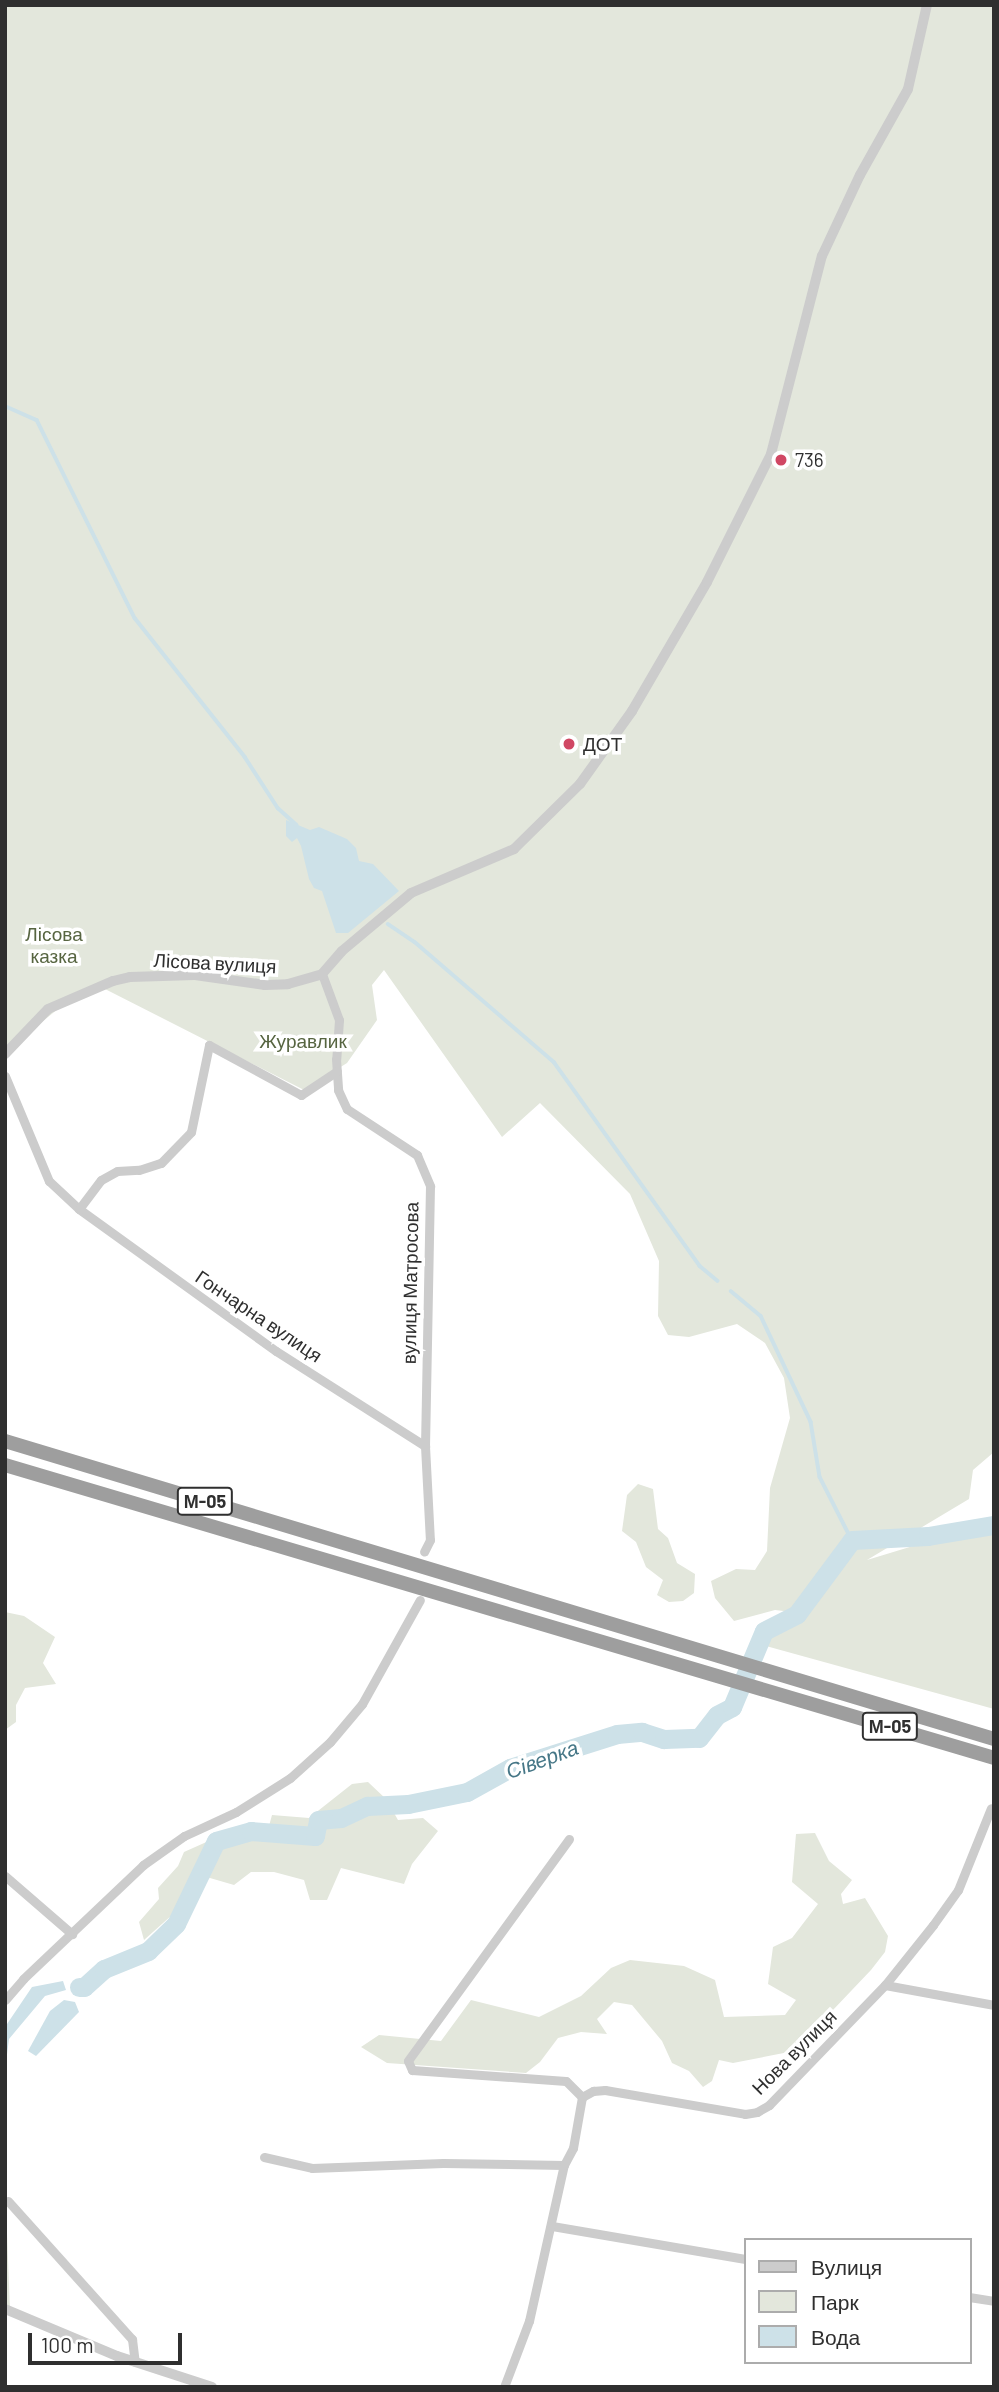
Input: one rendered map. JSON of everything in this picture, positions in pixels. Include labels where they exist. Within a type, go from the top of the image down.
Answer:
[{"type":"highway","name":"М-05","points":[[5,1441],[994,1739]]},
{"type":"highway","name":"М-05","points":[[5,1465],[994,1758]]},
{"type":"street","points":[[322,974],[342,951],[411,893],[514,849],[580,784],[632,711],[707,582],[771,454],[822,256],[860,175],[908,89],[927,5]]},
{"type":"street","name":"Лісова вулиця","points":[[5,1054],[48,1009],[113,981],[130,977],[195,975],[265,985],[288,984],[322,974]]},
{"type":"street","name":"вулиця Матросова","points":[[322,974],[340,1020],[338,1090],[347,1108],[416,1155],[430,1186],[425,1446],[430,1540],[424,1552]]},
{"type":"street","points":[[79,1209],[101,1180],[117,1171],[139,1170],[161,1163],[191,1132],[209,1045],[301,1096],[337,1071]]},
{"type":"street","name":"Гончарна вулиця","points":[[5,1076],[49,1181],[79,1209],[276,1351],[425,1446]]},
{"type":"street","points":[[5,2000],[23,1979],[143,1865],[184,1836],[236,1812],[290,1778],[330,1742],[362,1704],[420,1600]]},
{"type":"street","name":"Нова вулиця","points":[[582,2097],[593,2091],[605,2090],[745,2115],[769,2105],[885,1985],[958,1890],[991,1808]]},
{"type":"street","points":[[504,2387],[529,2321],[564,2165],[573,2148],[582,2097],[566,2081],[412,2070],[408,2061],[569,1839]]},
{"type":"street","points":[[5,1876],[72,1934]]},
{"type":"street","points":[[885,1985],[994,2006]]},
{"type":"street","points":[[264,2157],[312,2168],[443,2163],[564,2165]]},
{"type":"street","points":[[8,2200],[132,2339],[135,2362]]},
{"type":"street","points":[[552,2227],[744,2259]]},
{"type":"street","points":[[971,2297],[994,2301]]},
{"type":"street","points":[[5,2309],[190,2384],[212,2387]]},
{"type":"green space","points":[[5,5],[994,5],[994,1452],[973,1470],[969,1499],[867,1560],[913,1546],[994,1532],[994,1709],[766,1646],[764,1631],[792,1612],[775,1610],[734,1621],[715,1598],[711,1581],[736,1569],[755,1570],[767,1551],[770,1488],[790,1418],[784,1378],[765,1343],[737,1324],[689,1337],[668,1335],[658,1316],[659,1261],[630,1194],[540,1103],[502,1137],[384,970],[372,985],[377,1020],[347,1063],[304,1090],[105,989],[80,991],[5,1052]]},
{"type":"green space","points":[[638,1484],[653,1489],[658,1529],[668,1538],[677,1563],[695,1574],[694,1593],[683,1601],[669,1602],[657,1595],[663,1580],[646,1567],[636,1542],[622,1531],[627,1495]]},
{"type":"green space","points":[[5,1612],[24,1616],[55,1637],[43,1663],[56,1684],[25,1688],[16,1705],[16,1722],[5,1730]]},
{"type":"green space","points":[[368,1782],[386,1799],[398,1820],[423,1818],[438,1831],[412,1864],[404,1884],[341,1868],[327,1900],[310,1900],[304,1880],[274,1872],[251,1872],[234,1885],[210,1878],[188,1885],[172,1915],[144,1940],[139,1922],[159,1899],[158,1888],[178,1866],[184,1852],[240,1827],[269,1826],[272,1815],[309,1818],[352,1784]]},
{"type":"green space","points":[[815,1833],[829,1861],[852,1880],[841,1894],[843,1904],[865,1898],[888,1936],[885,1952],[871,1970],[794,2051],[733,2063],[719,2060],[712,2081],[703,2087],[689,2071],[672,2063],[662,2041],[632,2005],[614,2002],[597,2019],[607,2034],[581,2032],[558,2038],[540,2062],[526,2073],[387,2063],[361,2047],[379,2035],[441,2041],[471,2000],[539,2017],[581,1996],[611,1968],[630,1960],[684,1966],[715,1980],[724,2017],[785,2015],[796,2000],[768,1984],[773,1947],[792,1938],[818,1904],[792,1882],[796,1834]]},
{"type":"green space","points":[[6,2207],[10,2311],[5,2309]]},
{"type":"water","points":[[286,820],[310,830],[319,827],[347,839],[356,848],[359,861],[373,864],[399,891],[348,933],[336,933],[322,891],[314,888],[309,879],[297,838],[292,842],[286,836]]},
{"type":"water","points":[[63,1981],[66,1990],[45,1996],[9,2039],[5,2070],[5,2027],[32,1987]]},
{"type":"water","points":[[64,2000],[75,2002],[79,2012],[36,2056],[28,2051],[50,2011]]},
{"type":"waterway","points":[[5,406],[37,420],[135,618],[245,757],[278,808],[297,825]]},
{"type":"waterway","points":[[388,924],[415,942],[554,1062],[700,1266],[718,1281]]},
{"type":"waterway","points":[[731,1291],[761,1316],[811,1422],[820,1477],[852,1540]]},
{"type":"waterway","name":"Сіверка","points":[[79,1987],[84,1987],[104,1969],[148,1951],[176,1924],[216,1841],[251,1831],[315,1836],[318,1820],[341,1818],[367,1806],[408,1804],[467,1792],[510,1768],[617,1734],[642,1732],[664,1739],[699,1738],[717,1715],[732,1707],[764,1631],[797,1614],[852,1540],[928,1536],[994,1525]]},
{"type":"place","name":"736","points":[[781,460]]},
{"type":"place","name":"ДОТ","points":[[569,744]]},
{"type":"park label","name":"Лісова казка","points":[[54,945]]},
{"type":"park label","name":"Журавлик","points":[[303,1041]]}]
